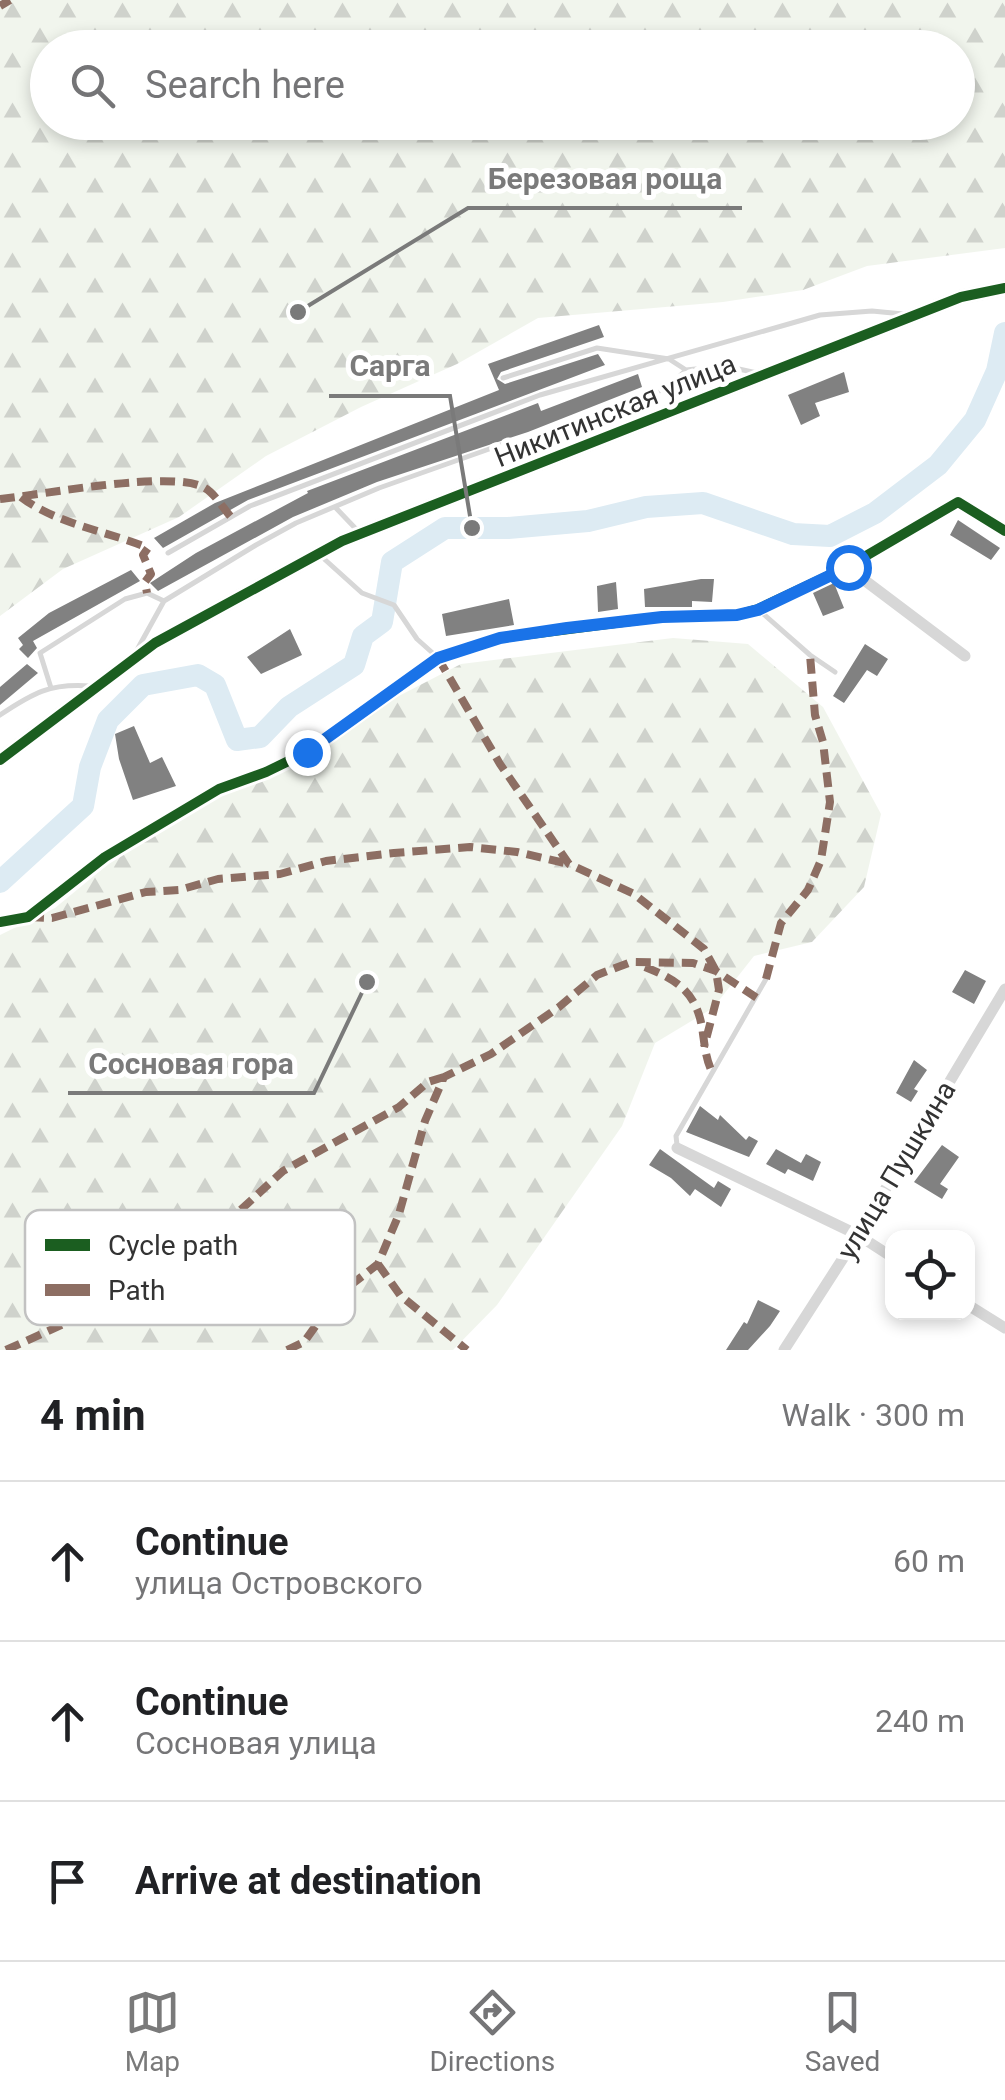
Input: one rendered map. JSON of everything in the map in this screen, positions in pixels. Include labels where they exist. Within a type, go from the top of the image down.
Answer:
[{"type":"street","name":"Никитинская улица","points":[[0,760],[156,643],[318,554],[961,297],[1005,288]]},
{"type":"street","points":[[0,922],[28,917],[105,857],[219,788],[307,752],[438,658],[500,638],[662,617],[737,615],[758,610],[848,567],[958,502],[1005,530]]},
{"type":"street","points":[[848,567],[966,656]]},
{"type":"street","name":"улица Пушкина","points":[[784,1350],[858,1235],[1005,989]]},
{"type":"street","points":[[677,1148],[858,1235],[885,1252]]},
{"type":"street","points":[[975,1309],[1005,1328]]},
{"type":"lane","points":[[168,552],[250,506],[540,394],[820,316],[872,312],[916,315]]},
{"type":"lane","points":[[503,378],[597,348],[669,359],[686,370]]},
{"type":"lane","points":[[529,441],[667,388],[686,370],[725,366],[764,376]]},
{"type":"lane","points":[[132,660],[164,600],[296,523],[379,488],[509,442],[529,469]]},
{"type":"lane","points":[[335,507],[361,534]]},
{"type":"lane","points":[[318,554],[362,592],[394,605],[416,639],[438,658]]},
{"type":"lane","points":[[52,688],[40,653],[125,599],[146,593],[164,600]]},
{"type":"lane","points":[[758,610],[835,672]]},
{"type":"lane","points":[[0,716],[33,692],[65,684],[98,686]]},
{"type":"lane","points":[[677,1148],[676,1136],[766,979]]},
{"type":"green space","points":[[0,0],[1005,0],[1005,248],[867,266],[803,290],[723,302],[538,318],[457,364],[266,456],[179,517],[63,569],[0,616]]},
{"type":"green space","points":[[673,638],[748,644],[823,707],[881,814],[864,887],[812,942],[754,956],[713,1008],[655,1043],[622,1126],[497,1305],[453,1350],[0,1350],[0,935],[55,908],[118,856],[220,794],[296,764],[391,700],[461,664]]},
{"type":"building","points":[[599,325],[604,337],[501,372],[497,379],[505,384],[598,354],[605,365],[248,500],[163,548],[154,538],[215,503],[499,390],[488,364]]},
{"type":"building","points":[[844,372],[849,392],[815,403],[820,416],[801,425],[788,395]]},
{"type":"building","points":[[638,374],[642,387],[528,432],[377,482],[293,517],[158,591],[150,583],[307,491],[538,403],[541,411]]},
{"type":"building","points":[[958,520],[1000,548],[991,560],[950,535]]},
{"type":"building","points":[[131,570],[140,581],[33,641],[37,648],[28,658],[19,649],[23,645],[18,638],[49,613]]},
{"type":"building","points":[[714,579],[712,602],[692,601],[692,607],[645,607],[644,589]]},
{"type":"building","points":[[616,582],[618,609],[598,612],[597,586]]},
{"type":"building","points":[[834,583],[844,608],[823,616],[813,593]]},
{"type":"building","points":[[509,599],[514,625],[446,636],[442,614]]},
{"type":"building","points":[[290,629],[302,655],[261,674],[247,657]]},
{"type":"building","points":[[865,644],[888,659],[877,676],[867,670],[844,703],[833,696]]},
{"type":"building","points":[[27,664],[38,673],[0,705],[0,687]]},
{"type":"building","points":[[134,726],[150,763],[162,757],[176,786],[133,800],[115,734]]},
{"type":"building","points":[[965,970],[986,981],[974,1004],[952,992]]},
{"type":"building","points":[[914,1060],[927,1070],[914,1089],[918,1091],[911,1102],[896,1093]]},
{"type":"building","points":[[700,1106],[718,1120],[720,1115],[746,1140],[749,1136],[758,1141],[749,1157],[686,1132]]},
{"type":"building","points":[[942,1145],[959,1157],[940,1184],[948,1189],[942,1199],[914,1182]]},
{"type":"building","points":[[660,1149],[714,1188],[718,1181],[731,1189],[721,1207],[695,1189],[690,1196],[649,1165]]},
{"type":"building","points":[[776,1149],[801,1163],[806,1154],[821,1162],[813,1181],[766,1164]]},
{"type":"building","points":[[758,1300],[780,1311],[748,1350],[726,1350],[744,1322],[747,1324]]},
{"type":"waterway","points":[[0,882],[83,806],[90,767],[108,720],[143,685],[198,675],[215,685],[237,740],[260,737],[289,707],[354,665],[363,636],[382,622],[392,562],[445,528],[508,528],[588,521],[646,507],[703,503],[793,534],[830,536],[875,513],[938,465],[975,420],[997,371],[1005,333]]},
{"type":"marked path","points":[[0,6],[10,0]]},
{"type":"marked path","points":[[513,447],[529,441]]},
{"type":"marked path","points":[[0,499],[166,481],[205,488],[231,517]]},
{"type":"marked path","points":[[21,497],[66,521],[148,548],[143,555],[151,574],[145,582],[147,593]]},
{"type":"marked path","points":[[766,979],[781,923],[808,890],[821,860],[830,802],[823,742],[815,715],[810,655]]},
{"type":"marked path","points":[[438,658],[500,764],[569,864],[634,894],[704,949],[716,971],[719,990],[704,1047]]},
{"type":"marked path","points":[[29,917],[52,918],[146,892],[179,890],[218,879],[280,874],[326,861],[394,853],[470,847],[517,852],[569,864]]},
{"type":"marked path","points":[[355,1282],[378,1264],[399,1214],[425,1121],[444,1077],[491,1054],[597,975],[631,962],[693,963],[716,971],[757,998]]},
{"type":"marked path","points":[[645,967],[677,984],[692,999],[701,1020],[712,1072]]},
{"type":"marked path","points":[[241,1210],[283,1171],[399,1107],[428,1082],[444,1077]]},
{"type":"marked path","points":[[378,1264],[400,1295],[467,1350]]},
{"type":"marked path","points":[[6,1350],[61,1325]]},
{"type":"marked path","points":[[287,1350],[304,1342],[316,1325]]},
{"type":"cycle path","points":[[0,760],[155,643],[342,541],[961,297],[1005,288]]},
{"type":"cycle path","points":[[0,922],[28,917],[105,857],[219,789],[307,752],[438,658],[500,638],[662,617],[737,615],[758,609],[847,567],[958,502],[1005,531]]},
{"type":"place","name":"Березовая роща","points":[[298,312]]},
{"type":"place","name":"Сарга","points":[[472,528]]},
{"type":"place","name":"Сосновая гора","points":[[367,982]]},
{"type":"route","points":[[307,752],[438,658],[500,638],[567,628],[662,617],[737,615],[758,610],[848,567]]}]
